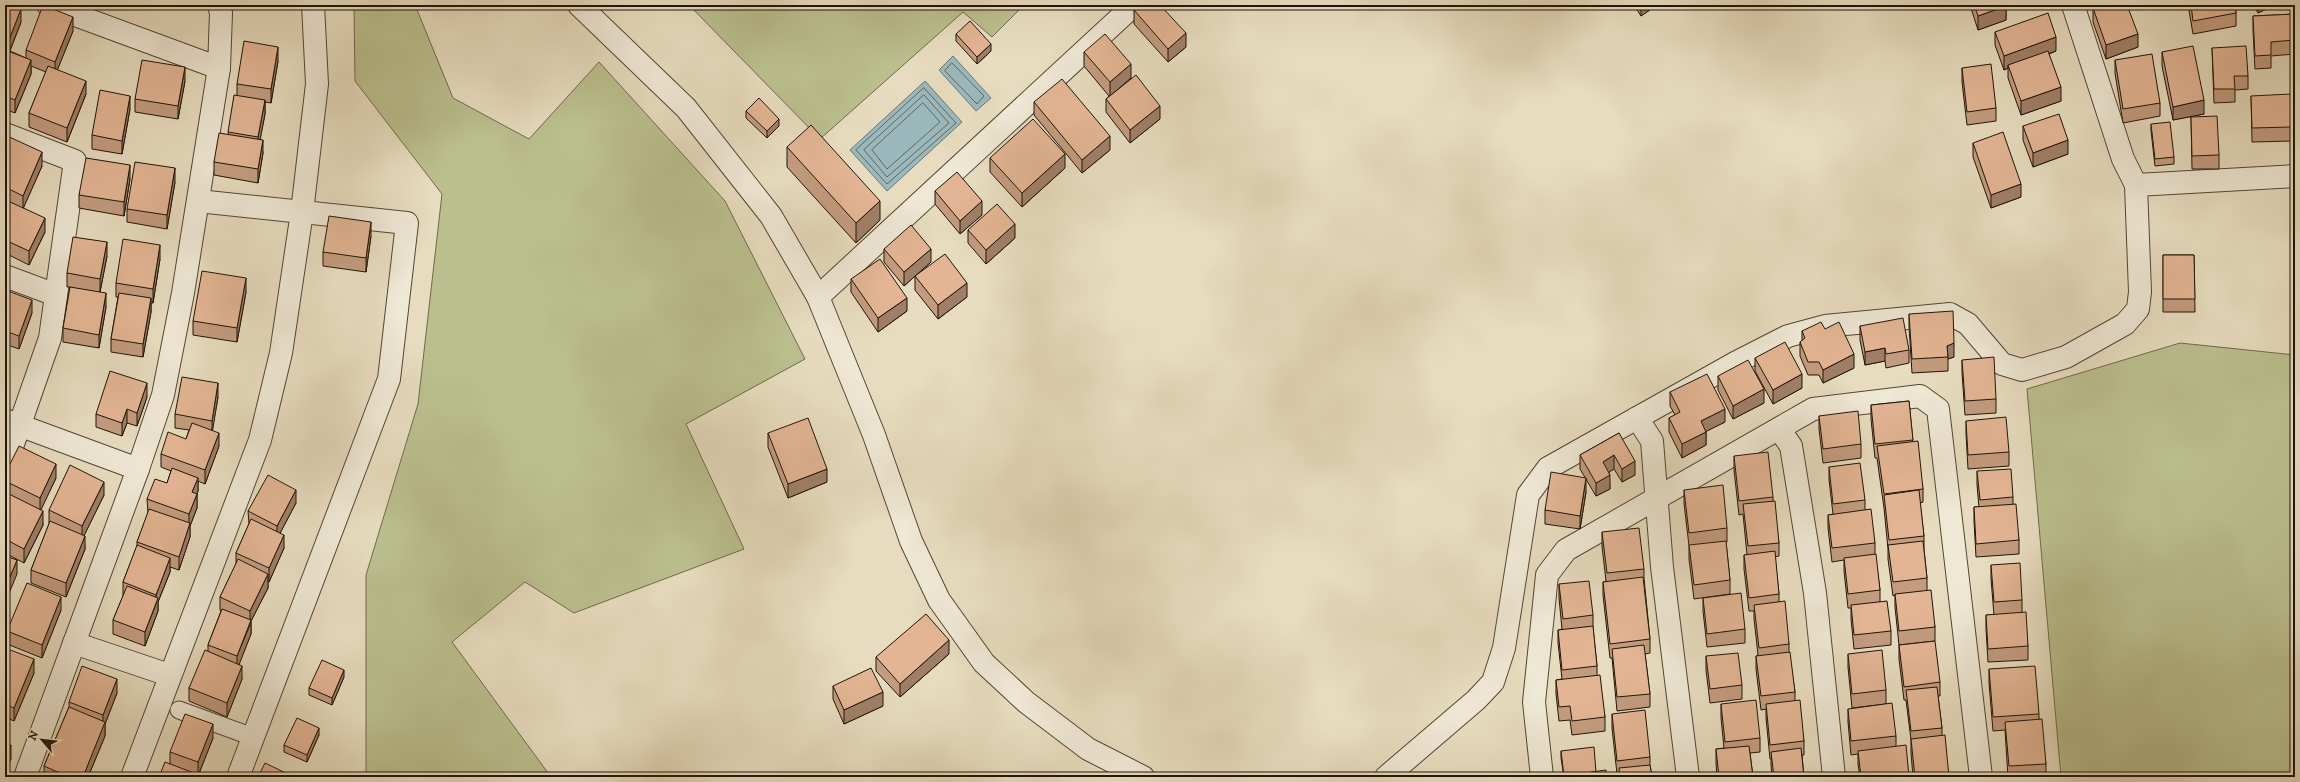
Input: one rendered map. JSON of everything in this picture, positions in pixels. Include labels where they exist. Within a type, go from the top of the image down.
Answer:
[{"type":"street","points":[[48,5],[219,68]]},
{"type":"street","points":[[25,777],[138,469],[163,395],[183,293],[219,68],[221,13],[219,5]]},
{"type":"street","points":[[132,777],[169,675],[260,440],[282,354],[302,212],[317,84],[313,5]]},
{"type":"street","points":[[579,5],[686,108],[771,216],[818,297],[874,435],[911,541],[939,600],[984,662],[1026,702],[1088,748],[1144,777]]},
{"type":"street","points":[[818,297],[1134,5]]},
{"type":"street","points":[[1386,777],[1476,700],[1493,682],[1504,648],[1528,495],[1548,468],[1735,363],[1788,336],[1825,326],[1950,314],[1968,324],[2002,364],[2022,370],[2066,357],[2125,324],[2138,309],[2140,292],[2136,185],[2123,159],[2073,5]]},
{"type":"street","points":[[5,134],[75,161],[50,338],[13,423],[5,467]]},
{"type":"street","points":[[2136,185],[2295,176]]},
{"type":"street","points":[[198,201],[407,223],[389,379],[238,777]]},
{"type":"street","points":[[5,276],[56,295]]},
{"type":"street","points":[[1542,777],[1534,702],[1547,575],[1566,550],[1813,410],[1920,396],[1938,409],[1981,777]]},
{"type":"street","points":[[1637,418],[1652,441],[1658,498],[1662,567],[1688,777]]},
{"type":"street","points":[[13,423],[138,469]]},
{"type":"street","points":[[1779,429],[1791,446],[1815,593],[1834,777]]},
{"type":"street","points":[[74,643],[169,675]]},
{"type":"street","points":[[179,710],[253,737]]},
{"type":"green space","points":[[354,5],[415,5],[453,98],[529,139],[599,62],[725,201],[805,359],[686,424],[744,549],[574,613],[525,582],[452,642],[551,777],[366,777],[366,575],[418,404],[442,194],[355,81]]},
{"type":"green space","points":[[689,5],[1024,5],[992,37],[963,12],[820,139]]},
{"type":"green space","points":[[2180,343],[2295,355],[2295,777],[2061,777],[2027,389]]},
{"type":"water","points":[[953,56],[991,98],[976,111],[939,70]]},
{"type":"water","points":[[925,81],[962,122],[887,191],[850,150]]},
{"type":"building","points":[[5,5],[12,5],[21,9],[7,45],[5,44]]},
{"type":"building","points":[[43,5],[73,17],[55,62],[26,50]]},
{"type":"building","points":[[1140,5],[1160,5],[1186,33],[1168,49],[1134,10]]},
{"type":"building","points":[[1974,5],[2006,5],[2006,6],[1978,16]]},
{"type":"building","points":[[2102,5],[2127,5],[2138,34],[2106,45],[2093,8]]},
{"type":"building","points":[[2191,5],[2235,5],[2236,13],[2193,21]]},
{"type":"building","points":[[2048,13],[2056,37],[2004,56],[1995,32]]},
{"type":"building","points":[[2295,14],[2295,40],[2271,42],[2271,55],[2255,56],[2253,16]]},
{"type":"building","points":[[970,21],[991,44],[977,57],[956,34]]},
{"type":"building","points":[[1105,34],[1131,64],[1110,82],[1084,52]]},
{"type":"building","points":[[244,41],[278,47],[271,89],[237,84]]},
{"type":"building","points":[[2193,46],[2204,100],[2173,107],[2162,52]]},
{"type":"building","points":[[2246,46],[2248,76],[2234,76],[2235,89],[2214,89],[2212,48]]},
{"type":"building","points":[[5,50],[31,60],[15,100],[5,96]]},
{"type":"building","points":[[2048,51],[2061,87],[2021,101],[2008,65]]},
{"type":"building","points":[[2152,54],[2160,103],[2123,109],[2115,60]]},
{"type":"building","points":[[142,60],[185,67],[178,106],[135,99]]},
{"type":"building","points":[[1991,64],[1996,108],[1967,112],[1962,68]]},
{"type":"building","points":[[48,66],[86,81],[67,128],[29,113]]},
{"type":"building","points":[[1136,75],[1160,106],[1130,130],[1106,99]]},
{"type":"building","points":[[1062,79],[1110,136],[1082,160],[1034,102]]},
{"type":"building","points":[[100,90],[130,96],[122,141],[92,135]]},
{"type":"building","points":[[2291,94],[2292,127],[2252,128],[2251,96]]},
{"type":"building","points":[[234,95],[265,100],[258,137],[228,132]]},
{"type":"building","points":[[759,98],[779,119],[767,131],[746,111]]},
{"type":"building","points":[[2059,114],[2068,140],[2033,153],[2023,126]]},
{"type":"building","points":[[2217,116],[2219,155],[2192,156],[2191,117]]},
{"type":"building","points":[[1033,119],[1065,154],[1022,193],[990,158]]},
{"type":"building","points":[[2170,122],[2174,157],[2155,159],[2151,124]]},
{"type":"building","points":[[811,125],[880,201],[856,223],[787,147]]},
{"type":"building","points":[[2003,132],[2021,184],[1991,195],[1973,143]]},
{"type":"building","points":[[219,133],[263,140],[258,169],[214,162]]},
{"type":"building","points":[[5,135],[42,152],[23,196],[5,187]]},
{"type":"building","points":[[86,158],[130,165],[124,202],[79,195]]},
{"type":"building","points":[[135,162],[175,168],[167,215],[127,209]]},
{"type":"building","points":[[957,172],[982,201],[960,221],[935,191]]},
{"type":"building","points":[[8,201],[45,218],[29,251],[5,240],[5,207]]},
{"type":"building","points":[[997,204],[1015,224],[986,250],[968,230]]},
{"type":"building","points":[[329,216],[371,222],[366,258],[323,252]]},
{"type":"building","points":[[911,225],[931,249],[904,272],[884,249]]},
{"type":"building","points":[[73,237],[107,242],[100,279],[67,273]]},
{"type":"building","points":[[123,239],[160,245],[153,289],[116,283]]},
{"type":"building","points":[[945,254],[967,283],[938,305],[915,276]]},
{"type":"building","points":[[2163,255],[2194,255],[2195,299],[2163,299]]},
{"type":"building","points":[[880,259],[907,298],[878,318],[851,279]]},
{"type":"building","points":[[202,271],[246,278],[237,328],[193,321]]},
{"type":"building","points":[[70,287],[106,293],[99,335],[63,328]]},
{"type":"building","points":[[8,291],[32,300],[19,336],[5,331],[5,296],[6,297]]},
{"type":"building","points":[[119,293],[151,298],[143,344],[111,339]]},
{"type":"building","points":[[1953,311],[1954,343],[1947,346],[1948,357],[1912,359],[1909,314]]},
{"type":"building","points":[[1903,318],[1909,350],[1886,354],[1885,348],[1865,352],[1860,326]]},
{"type":"building","points":[[1821,322],[1825,329],[1839,322],[1854,354],[1823,370],[1819,362],[1808,362],[1800,342],[1805,338],[1802,331]]},
{"type":"building","points":[[1785,342],[1802,374],[1773,390],[1755,358]]},
{"type":"building","points":[[1994,357],[1996,399],[1965,401],[1962,360]]},
{"type":"building","points":[[1748,360],[1764,389],[1733,406],[1718,376]]},
{"type":"building","points":[[110,371],[147,383],[137,413],[127,409],[122,423],[96,414]]},
{"type":"building","points":[[1707,374],[1725,409],[1701,421],[1706,432],[1682,444],[1669,418],[1680,412],[1670,392]]},
{"type":"building","points":[[182,377],[218,383],[212,421],[175,414]]},
{"type":"building","points":[[1909,401],[1913,440],[1875,444],[1871,405]]},
{"type":"building","points":[[1858,411],[1861,444],[1823,449],[1819,416]]},
{"type":"building","points":[[2006,417],[2009,452],[1968,455],[1966,421]]},
{"type":"building","points":[[808,418],[827,469],[788,484],[768,433]]},
{"type":"building","points":[[192,423],[219,433],[205,470],[161,454],[168,432],[186,439]]},
{"type":"building","points":[[1619,433],[1635,461],[1622,469],[1614,455],[1603,462],[1610,475],[1596,483],[1580,455]]},
{"type":"building","points":[[1918,441],[1923,489],[1884,494],[1877,446]]},
{"type":"building","points":[[19,446],[56,464],[40,498],[5,481],[5,474]]},
{"type":"building","points":[[1768,452],[1773,497],[1739,501],[1734,456]]},
{"type":"building","points":[[1860,463],[1865,500],[1833,504],[1829,467]]},
{"type":"building","points":[[70,465],[104,482],[82,526],[49,510]]},
{"type":"building","points":[[172,468],[198,478],[192,492],[197,494],[189,514],[147,499],[155,479],[167,483]]},
{"type":"building","points":[[2011,469],[2013,497],[1980,500],[1977,471]]},
{"type":"building","points":[[1551,472],[1586,478],[1580,516],[1545,510]]},
{"type":"building","points":[[268,475],[296,490],[277,526],[248,511]]},
{"type":"building","points":[[1723,485],[1727,528],[1689,533],[1684,490]]},
{"type":"building","points":[[1919,490],[1924,536],[1889,540],[1884,495]]},
{"type":"building","points":[[5,492],[43,511],[24,549],[5,539]]},
{"type":"building","points":[[1775,501],[1779,543],[1748,546],[1743,504]]},
{"type":"building","points":[[2016,504],[2019,540],[1976,544],[1974,507]]},
{"type":"building","points":[[149,509],[190,523],[179,557],[137,542]]},
{"type":"building","points":[[1871,509],[1875,543],[1832,548],[1828,515]]},
{"type":"building","points":[[251,519],[284,535],[269,568],[236,553]]},
{"type":"building","points":[[50,521],[85,536],[66,583],[31,570]]},
{"type":"building","points":[[1639,528],[1644,569],[1607,573],[1602,532]]},
{"type":"building","points":[[1726,541],[1730,580],[1694,585],[1689,545]]},
{"type":"building","points":[[1923,541],[1927,578],[1893,582],[1888,545]]},
{"type":"building","points":[[137,545],[170,558],[156,595],[123,582]]},
{"type":"building","points":[[1775,551],[1779,594],[1749,598],[1744,555]]},
{"type":"building","points":[[1876,554],[1880,590],[1848,594],[1844,558]]},
{"type":"building","points":[[5,556],[17,560],[5,589]]},
{"type":"building","points":[[238,559],[268,574],[250,611],[220,597]]},
{"type":"building","points":[[2020,563],[2022,600],[1994,602],[1991,565]]},
{"type":"building","points":[[1643,577],[1650,639],[1610,644],[1603,582]]},
{"type":"building","points":[[1589,581],[1593,615],[1563,619],[1559,584]]},
{"type":"building","points":[[27,583],[61,597],[42,645],[7,631]]},
{"type":"building","points":[[127,586],[158,598],[145,632],[113,620]]},
{"type":"building","points":[[1931,590],[1935,627],[1899,631],[1895,594]]},
{"type":"building","points":[[1741,593],[1745,629],[1707,634],[1703,598]]},
{"type":"building","points":[[1785,601],[1789,644],[1759,648],[1754,605]]},
{"type":"building","points":[[1887,601],[1891,631],[1854,635],[1851,605]]},
{"type":"building","points":[[222,609],[251,620],[237,656],[208,645]]},
{"type":"building","points":[[2026,612],[2028,646],[1988,649],[1986,615]]},
{"type":"building","points":[[926,614],[949,640],[900,684],[876,657]]},
{"type":"building","points":[[1593,626],[1597,666],[1562,670],[1558,630]]},
{"type":"building","points":[[1935,641],[1940,682],[1904,687],[1899,645]]},
{"type":"building","points":[[1644,645],[1650,694],[1617,697],[1612,649]]},
{"type":"building","points":[[5,648],[34,659],[14,708],[5,704]]},
{"type":"building","points":[[205,650],[242,666],[227,703],[189,688]]},
{"type":"building","points":[[1882,650],[1886,690],[1852,694],[1848,654]]},
{"type":"building","points":[[1790,652],[1795,692],[1761,696],[1756,656]]},
{"type":"building","points":[[1738,653],[1742,685],[1710,689],[1706,656]]},
{"type":"building","points":[[322,660],[344,670],[332,698],[309,688]]},
{"type":"building","points":[[82,666],[117,679],[103,715],[69,702]]},
{"type":"building","points":[[2035,666],[2039,714],[1993,717],[1989,669]]},
{"type":"building","points":[[871,668],[883,692],[844,710],[833,686]]},
{"type":"building","points":[[1600,675],[1605,717],[1572,721],[1570,706],[1559,707],[1556,680]]},
{"type":"building","points":[[1937,687],[1942,728],[1911,731],[1906,690]]},
{"type":"building","points":[[1756,700],[1760,738],[1725,742],[1721,704]]},
{"type":"building","points":[[1800,700],[1804,741],[1770,745],[1766,704]]},
{"type":"building","points":[[1892,703],[1896,736],[1851,741],[1848,709]]},
{"type":"building","points":[[69,707],[105,722],[83,777],[69,777],[44,766]]},
{"type":"building","points":[[1645,710],[1650,757],[1617,761],[1612,714]]},
{"type":"building","points":[[185,714],[213,724],[198,762],[170,752]]},
{"type":"building","points":[[297,718],[319,728],[307,755],[284,745]]},
{"type":"building","points":[[2042,719],[2046,764],[2009,766],[2005,722]]},
{"type":"building","points":[[1945,735],[1949,777],[1915,777],[1911,739]]},
{"type":"building","points":[[5,743],[11,745],[5,760]]},
{"type":"building","points":[[1906,745],[1909,777],[1861,777],[1858,751]]},
{"type":"building","points":[[1749,746],[1753,777],[1719,777],[1716,749]]},
{"type":"building","points":[[1594,747],[1596,772],[1564,776],[1561,751]]},
{"type":"building","points":[[1801,748],[1804,777],[1774,777],[1771,752]]},
{"type":"building","points":[[165,762],[194,773],[192,777],[159,777]]},
{"type":"building","points":[[265,763],[294,777],[258,777]]},
{"type":"building","points":[[1650,765],[1652,777],[1620,777],[1619,768]]},
{"type":"building","points":[[1606,770],[1606,777],[1572,777],[1571,775]]}]
